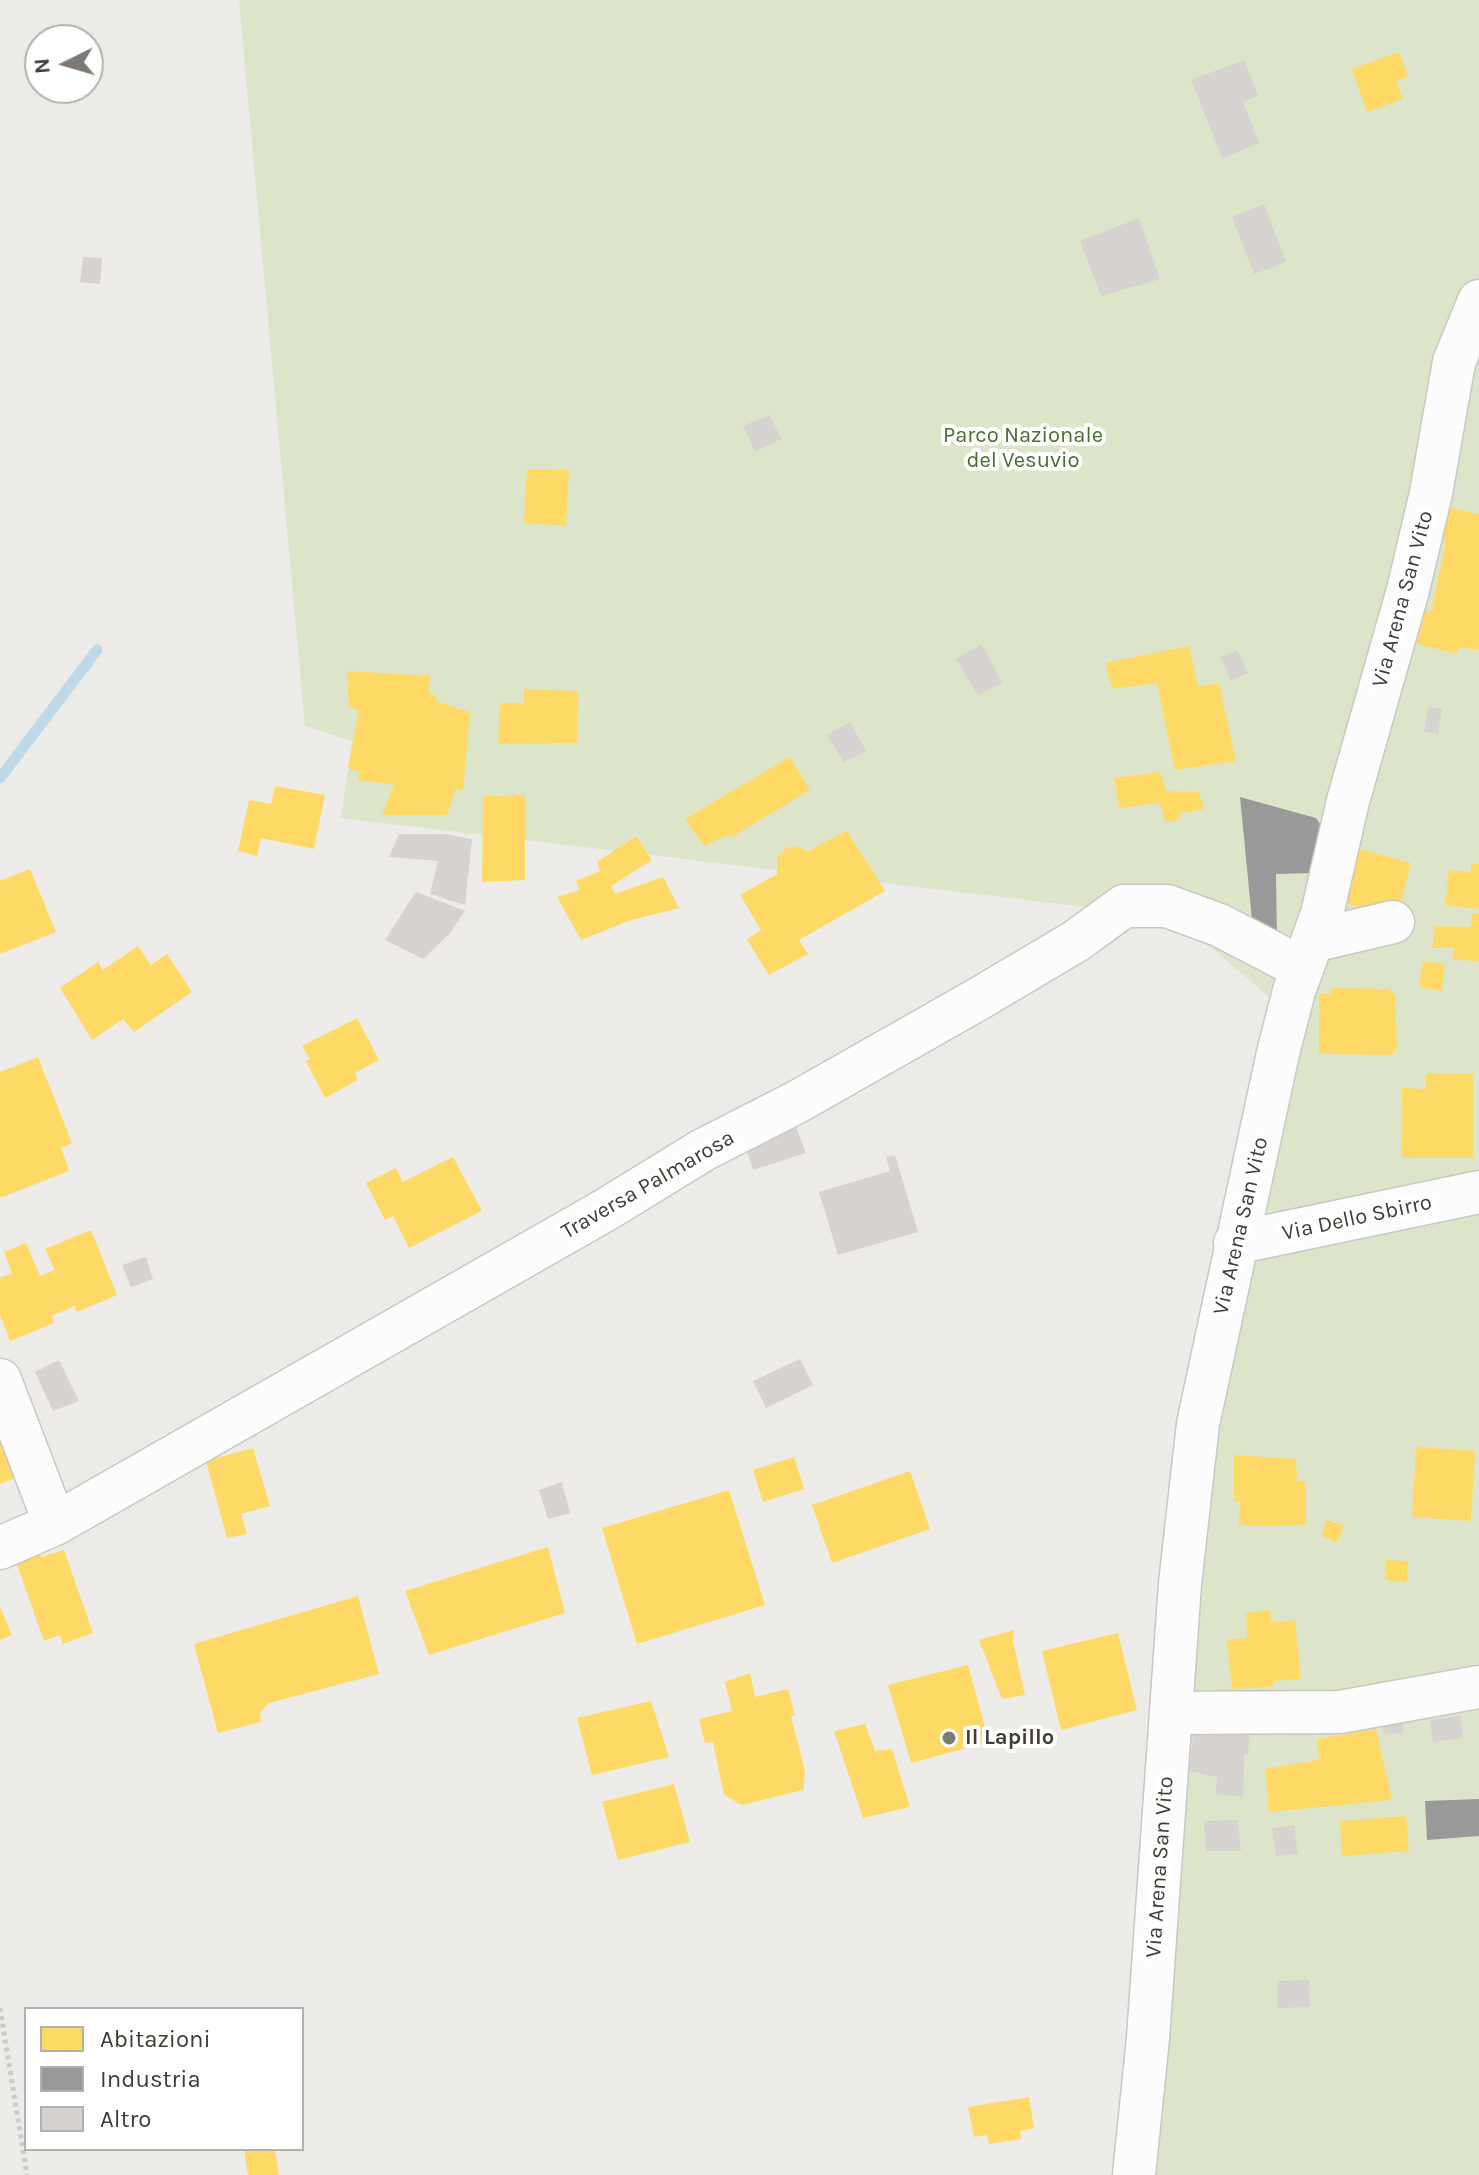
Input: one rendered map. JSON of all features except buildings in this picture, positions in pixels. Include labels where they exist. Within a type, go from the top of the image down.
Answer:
[{"type":"street","name":"Via Arena San Vito","points":[[1134,2175],[1148,2038],[1183,1555],[1198,1424],[1278,1053],[1408,590],[1431,493],[1454,362],[1479,301]]},
{"type":"street","name":"Traversa Palmarosa","points":[[0,1548],[55,1524],[607,1209],[703,1150],[797,1102],[980,998],[1076,941],[1124,906],[1167,906],[1307,955]]},
{"type":"street","points":[[1307,955],[1393,922]]},
{"type":"street","name":"Via Dello Sbirro","points":[[1235,1243],[1479,1192]]},
{"type":"street","points":[[0,1380],[55,1524]]},
{"type":"street","points":[[1171,1713],[1340,1712],[1479,1687]]},
{"type":"path","points":[[0,2008],[27,2175]]},
{"type":"green space","name":"Parco Nazionale del Vesuvio","points":[[239,0],[1479,0],[1479,2175],[1122,2175],[1149,1802],[1198,1316],[1270,998],[1177,918],[341,818],[352,741],[305,726]]},
{"type":"waterway","points":[[0,778],[97,650]]},
{"type":"place","name":"Il Lapillo","points":[[949,1738]]}]
